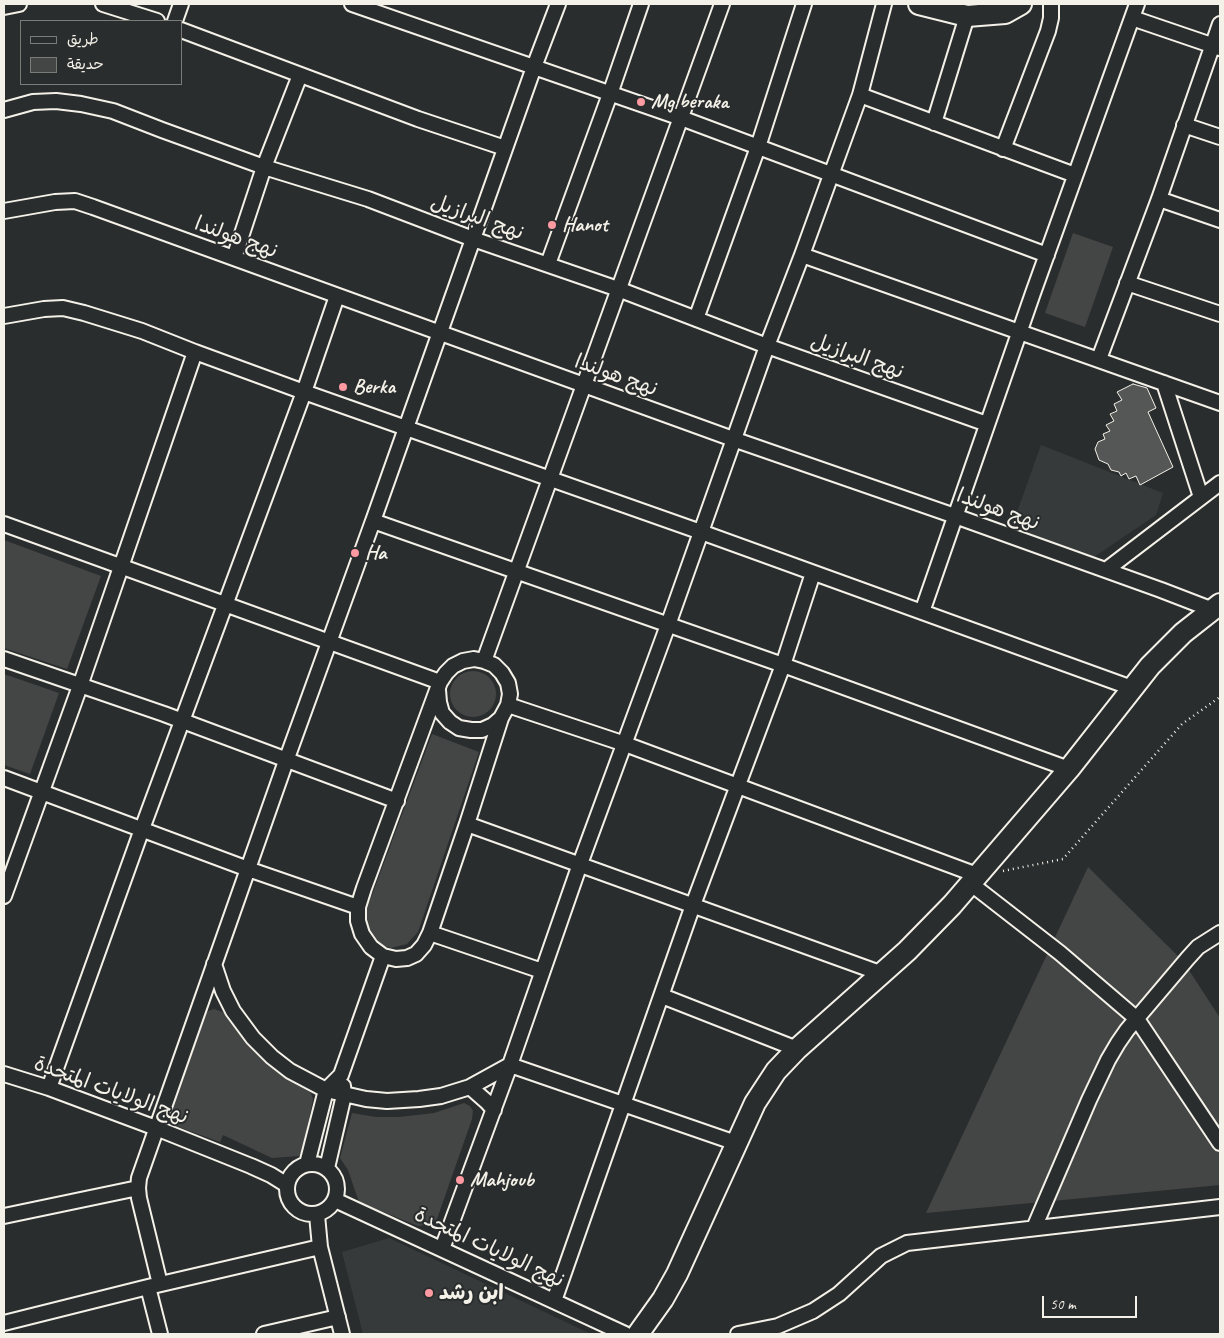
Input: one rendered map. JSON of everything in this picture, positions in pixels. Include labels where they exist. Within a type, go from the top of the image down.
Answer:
[{"type":"street","points":[[4,8],[19,4]]},
{"type":"street","points":[[102,4],[154,20]]},
{"type":"street","points":[[175,20],[181,4]]},
{"type":"street","points":[[352,4],[680,118],[1047,255]]},
{"type":"street","points":[[160,1334],[138,1188],[140,1178],[286,760],[558,4]]},
{"type":"street","points":[[548,264],[641,4]]},
{"type":"street","points":[[484,661],[722,4]]},
{"type":"street","points":[[696,319],[758,147],[804,4]]},
{"type":"street","points":[[442,1249],[494,1110],[580,864],[668,625],[733,439],[860,95],[884,4]]},
{"type":"street","points":[[919,4],[967,16],[1004,13],[1021,4]]},
{"type":"street","points":[[1003,148],[1048,31],[1051,18],[1051,4]]},
{"type":"street","points":[[922,612],[1019,333],[1137,4]]},
{"type":"street","points":[[934,123],[967,16]]},
{"type":"street","points":[[1132,18],[1216,47]]},
{"type":"street","points":[[1099,359],[1184,124],[1216,47],[1220,24]]},
{"type":"street","points":[[182,30],[418,119],[505,148]]},
{"type":"street","points":[[234,258],[264,167],[300,75]]},
{"type":"street","points":[[860,95],[1075,175]]},
{"type":"street","name":"نهج البرازيل","points":[[4,110],[33,102],[56,101],[113,111],[264,167],[368,199],[473,239],[618,289],[767,346],[987,424]]},
{"type":"street","points":[[1184,124],[1220,137]]},
{"type":"street","points":[[1158,199],[1220,220]]},
{"type":"street","name":"نهج هولندا","points":[[4,211],[55,202],[75,201],[733,439],[1216,607]]},
{"type":"street","points":[[802,255],[1220,403]]},
{"type":"street","points":[[1127,283],[1220,314]]},
{"type":"street","points":[[49,1088],[142,829],[304,392],[337,296]]},
{"type":"street","points":[[4,316],[44,309],[63,308],[84,312],[142,331],[304,392],[701,532],[1132,688]]},
{"type":"street","points":[[4,896],[80,686],[195,352]]},
{"type":"street","points":[[1164,383],[1201,497]]},
{"type":"street","points":[[1106,570],[1220,484]]},
{"type":"street","points":[[373,521],[783,665],[1069,769]]},
{"type":"street","points":[[4,524],[329,642],[439,686]]},
{"type":"street","points":[[554,1301],[662,996],[692,905],[783,665],[814,573]]},
{"type":"street","points":[[638,1334],[658,1306],[677,1274],[764,1086],[776,1070],[931,927],[1069,769],[1150,666],[1183,633],[1216,607]]},
{"type":"street","points":[[4,659],[397,801]]},
{"type":"street","points":[[474,659],[484,661],[502,673],[508,683],[510,694],[468,824],[430,933],[424,945],[416,954],[407,958],[396,959],[383,956],[371,947],[362,934],[358,921],[358,907],[364,888],[439,686],[446,673],[453,666],[463,661],[474,659]]},
{"type":"street","points":[[439,686],[438,702],[442,713],[459,728],[482,730],[493,725],[505,711]]},
{"type":"street","points":[[505,711],[625,744],[738,785],[973,879],[1137,1019],[1220,1143]]},
{"type":"street","points":[[4,778],[248,869],[358,907]]},
{"type":"street","points":[[468,824],[880,973]]},
{"type":"street","points":[[430,933],[542,971]]},
{"type":"street","points":[[1034,1228],[1108,1060],[1127,1030],[1198,947],[1220,933]]},
{"type":"street","points":[[307,1164],[326,1090],[341,1075],[383,956]]},
{"type":"street","points":[[214,964],[223,991],[233,1011],[253,1038],[272,1057],[290,1071],[326,1090],[344,1095],[387,1101],[419,1099],[441,1096],[470,1087],[510,1065],[736,1144]]},
{"type":"street","points":[[662,996],[797,1049]]},
{"type":"street","name":"نهج الولايات المتحدة","points":[[4,1074],[49,1088],[156,1128],[271,1175],[287,1190],[291,1204],[298,1211],[307,1215],[326,1208],[442,1249],[625,1334]]},
{"type":"street","points":[[327,1168],[344,1095],[341,1075]]},
{"type":"street","points":[[470,1087],[494,1110]]},
{"type":"street","points":[[287,1190],[290,1175],[298,1168],[307,1164],[318,1164],[327,1168],[337,1182],[338,1191],[326,1208],[320,1247],[342,1334]]},
{"type":"street","points":[[4,1216],[138,1188]]},
{"type":"street","points":[[738,1334],[778,1326],[813,1311],[839,1294],[881,1256],[907,1243],[1220,1207]]},
{"type":"street","points":[[4,1323],[154,1285],[320,1247]]},
{"type":"street","points":[[264,1334],[338,1317]]},
{"type":"path","points":[[973,879],[1063,859],[1182,724],[1220,697]]},
{"type":"shaded area","points":[[1041,445],[1163,493],[1156,515],[1094,557],[1018,533],[1012,526]]},
{"type":"shaded area","name":"ابن رشد","points":[[389,1238],[591,1334],[363,1334],[342,1252]]},
{"type":"green space","points":[[1073,233],[1113,247],[1085,327],[1045,313]]},
{"type":"green space","points":[[4,540],[101,576],[67,669],[4,648]]},
{"type":"green space","points":[[473,671],[486,675],[492,681],[496,694],[492,707],[486,713],[473,717],[460,713],[454,707],[450,694],[454,681],[460,675]]},
{"type":"green space","points":[[4,674],[59,693],[30,774],[4,765]]},
{"type":"green space","points":[[432,734],[479,752],[418,932],[407,944],[391,948],[376,942],[370,936],[365,920],[366,911]]},
{"type":"green space","points":[[1088,867],[1183,961],[1220,1018],[1220,1185],[926,1213]]},
{"type":"green space","points":[[214,1009],[228,1014],[250,1046],[275,1069],[311,1093],[313,1099],[303,1150],[299,1156],[272,1158],[223,1135],[220,1142],[173,1125],[167,1114],[205,1012]]},
{"type":"green space","points":[[464,1103],[470,1106],[473,1111],[472,1119],[437,1219],[429,1225],[418,1226],[359,1202],[348,1170],[340,1158],[352,1113],[376,1117],[399,1117],[434,1113]]},
{"type":"building","points":[[1133,384],[1147,388],[1156,408],[1148,412],[1173,467],[1140,485],[1136,476],[1129,479],[1126,473],[1121,476],[1119,472],[1111,470],[1108,464],[1099,460],[1095,449],[1098,442],[1105,439],[1103,434],[1110,431],[1106,425],[1114,421],[1110,414],[1117,411],[1114,404],[1122,400],[1117,392]]},
{"type":"place","name":"Mg beraka","points":[[641,102]]},
{"type":"place","name":"Hanot","points":[[552,225]]},
{"type":"place","name":"Berka","points":[[343,387]]},
{"type":"place","name":"Ha","points":[[355,553]]},
{"type":"place","name":"Mahjoub","points":[[460,1180]]},
{"type":"place","name":"ابن رشد","points":[[429,1293]]}]
